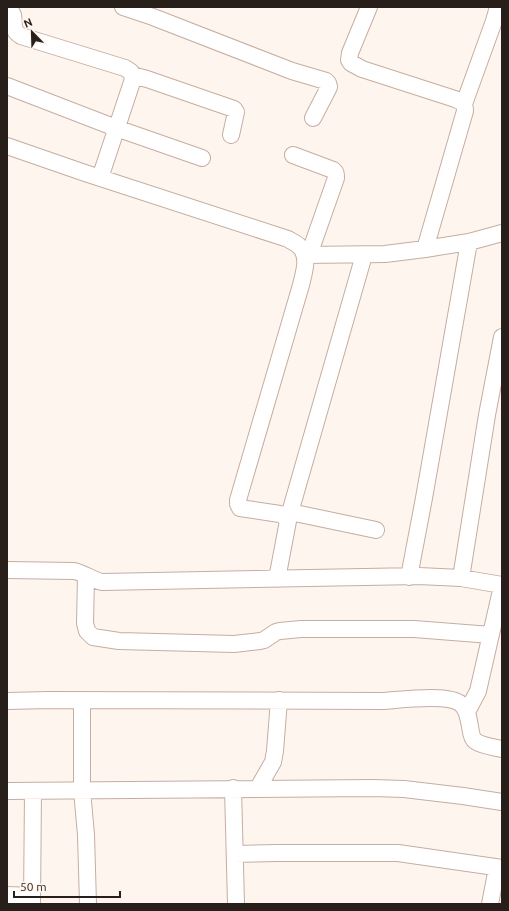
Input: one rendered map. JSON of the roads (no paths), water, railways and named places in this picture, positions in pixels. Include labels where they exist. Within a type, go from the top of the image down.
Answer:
[{"type":"street","points":[[123,7],[153,17],[292,71],[326,81],[329,87],[313,118]]},
{"type":"street","points":[[369,7],[350,53],[349,60],[351,63],[362,69],[456,99],[464,104]]},
{"type":"street","points":[[425,249],[465,111],[464,104],[498,7]]},
{"type":"street","points":[[12,10],[14,27],[11,38],[21,36],[125,68],[130,71],[132,75],[234,109],[236,112],[231,135]]},
{"type":"street","points":[[100,178],[132,75]]},
{"type":"street","points":[[7,86],[116,128],[202,158]]},
{"type":"street","points":[[7,146],[288,239],[298,245],[307,255]]},
{"type":"street","points":[[293,155],[333,170],[336,174],[336,178],[307,255],[302,286],[238,504],[242,509],[376,530]]},
{"type":"street","points":[[307,255],[385,254],[469,242],[502,233]]},
{"type":"street","points":[[409,576],[426,490],[469,242]]},
{"type":"street","points":[[277,579],[288,515],[364,255]]},
{"type":"street","points":[[461,578],[487,415],[502,337]]},
{"type":"street","points":[[7,570],[74,571],[102,582],[409,576],[461,578],[502,586],[478,691],[467,712]]},
{"type":"street","points":[[86,576],[85,623],[87,631],[93,637],[99,639],[119,641],[234,644],[264,640],[276,632],[301,629],[414,629],[491,635]]},
{"type":"street","points":[[7,701],[382,701],[436,698],[448,699],[461,704],[467,712],[474,739],[482,744],[502,749]]},
{"type":"street","points":[[82,700],[82,790],[86,835],[88,904]]},
{"type":"street","points":[[258,788],[273,762],[279,700]]},
{"type":"street","points":[[233,788],[236,904]]},
{"type":"street","points":[[7,791],[373,788],[404,789],[502,802]]},
{"type":"street","points":[[7,895],[32,900],[33,791]]},
{"type":"street","points":[[235,854],[398,853],[500,868],[490,904]]}]
